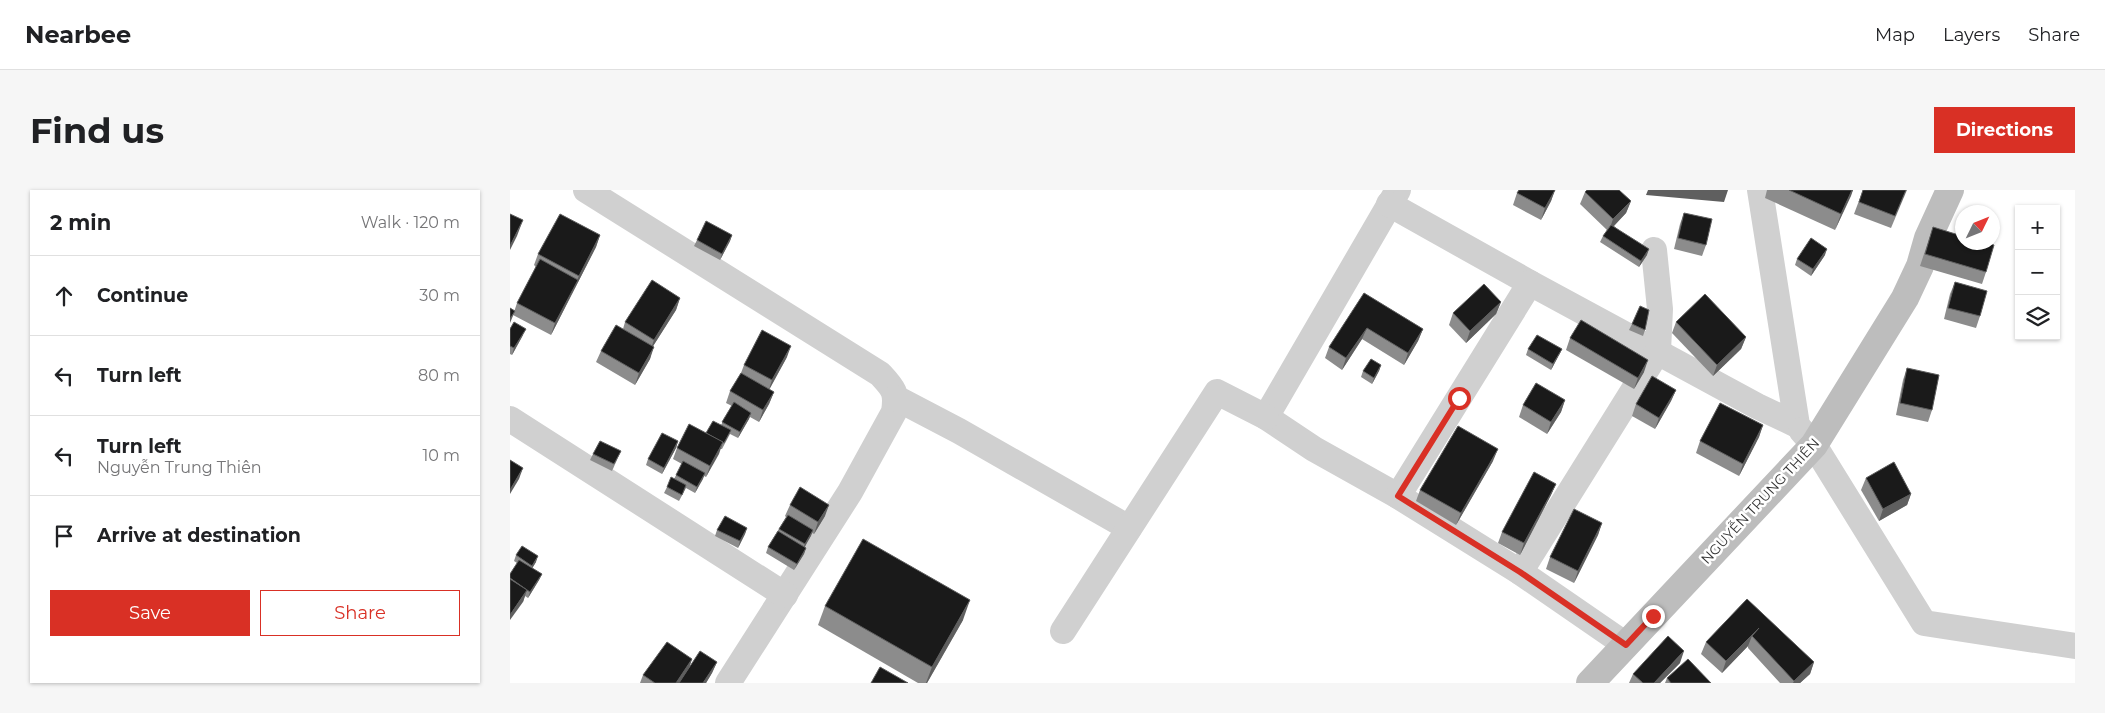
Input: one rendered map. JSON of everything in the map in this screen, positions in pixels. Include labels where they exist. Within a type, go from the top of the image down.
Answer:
[{"type":"street","points":[[586,190],[880,374],[893,387],[896,398],[894,412],[850,492],[728,683]]},
{"type":"street","points":[[1760,190],[1806,435],[1924,622],[2075,646]]},
{"type":"street","name":"NGUYỄN TRUNG THIÊN","points":[[1590,683],[1626,645],[1806,435],[1905,298],[1920,266],[1928,238],[1950,190]]},
{"type":"street","points":[[1266,417],[1394,197],[1530,283],[1658,351],[1806,435]]},
{"type":"street","points":[[1520,572],[1658,351],[1660,309],[1654,250]]},
{"type":"street","points":[[1398,496],[1530,283]]},
{"type":"street","points":[[1063,631],[1217,392],[1266,417],[1314,449],[1398,496],[1520,572],[1626,645]]},
{"type":"street","points":[[896,398],[959,431],[1129,528]]},
{"type":"street","points":[[510,419],[785,595]]},
{"type":"building","points":[[1519,190],[1555,190],[1545,208],[1517,193]]},
{"type":"building","points":[[1587,190],[1619,190],[1631,201],[1613,219],[1585,192]]},
{"type":"building","points":[[1789,190],[1852,190],[1841,214]]},
{"type":"building","points":[[1863,190],[1906,190],[1895,216],[1859,202]]},
{"type":"building","points":[[1684,213],[1712,219],[1706,245],[1678,238]]},
{"type":"building","points":[[510,214],[523,220],[510,246]]},
{"type":"building","points":[[560,214],[600,235],[579,276],[538,254]]},
{"type":"building","points":[[706,221],[732,235],[722,254],[697,240]]},
{"type":"building","points":[[1611,225],[1649,249],[1641,261],[1603,236]]},
{"type":"building","points":[[1933,227],[1955,234],[1955,250],[1993,250],[1986,272],[1925,254]]},
{"type":"building","points":[[1811,238],[1827,249],[1813,269],[1797,259]]},
{"type":"building","points":[[540,259],[578,280],[555,323],[517,303]]},
{"type":"building","points":[[652,280],[680,298],[654,340],[625,322]]},
{"type":"building","points":[[1955,282],[1987,291],[1980,316],[1948,308]]},
{"type":"building","points":[[1484,284],[1501,302],[1470,331],[1453,313]]},
{"type":"building","points":[[1364,293],[1423,329],[1408,353],[1367,328],[1346,358],[1329,347]]},
{"type":"building","points":[[1705,294],[1746,337],[1717,365],[1676,322]]},
{"type":"building","points":[[1640,306],[1649,310],[1645,330],[1632,324]]},
{"type":"building","points":[[510,308],[515,311],[510,319]]},
{"type":"building","points":[[1581,320],[1648,360],[1638,378],[1570,338]]},
{"type":"building","points":[[514,322],[526,329],[514,348],[510,346],[510,329]]},
{"type":"building","points":[[616,325],[654,347],[639,373],[601,351]]},
{"type":"building","points":[[762,330],[791,346],[772,380],[744,365]]},
{"type":"building","points":[[1537,335],[1562,349],[1553,364],[1528,349]]},
{"type":"building","points":[[1371,359],[1381,365],[1374,378],[1363,371]]},
{"type":"building","points":[[1907,368],[1939,375],[1932,410],[1900,403]]},
{"type":"building","points":[[741,373],[774,392],[763,410],[730,391]]},
{"type":"building","points":[[1652,376],[1676,390],[1659,418],[1636,404]]},
{"type":"building","points":[[1536,383],[1565,400],[1551,422],[1523,405]]},
{"type":"building","points":[[734,402],[751,413],[740,432],[722,422]]},
{"type":"building","points":[[1720,403],[1763,425],[1743,464],[1700,441]]},
{"type":"building","points":[[713,421],[731,430],[724,443],[706,433]]},
{"type":"building","points":[[689,424],[723,442],[710,466],[677,448]]},
{"type":"building","points":[[1458,426],[1498,449],[1461,513],[1420,490]]},
{"type":"building","points":[[662,433],[678,441],[664,468],[648,459]]},
{"type":"building","points":[[600,441],[621,451],[614,464],[593,454]]},
{"type":"building","points":[[510,460],[523,468],[510,490]]},
{"type":"building","points":[[683,461],[705,473],[697,487],[676,475]]},
{"type":"building","points":[[1894,462],[1911,494],[1883,509],[1866,478]]},
{"type":"building","points":[[1534,472],[1556,484],[1524,543],[1502,532]]},
{"type":"building","points":[[671,477],[686,485],[682,495],[667,487]]},
{"type":"building","points":[[800,487],[829,505],[818,522],[790,505]]},
{"type":"building","points":[[1574,509],[1602,523],[1578,571],[1550,557]]},
{"type":"building","points":[[788,515],[813,530],[805,544],[779,529]]},
{"type":"building","points":[[725,516],[747,528],[740,541],[717,530]]},
{"type":"building","points":[[778,531],[806,548],[797,564],[768,547]]},
{"type":"building","points":[[863,539],[970,600],[932,667],[825,606]]},
{"type":"building","points":[[522,546],[538,556],[532,566],[516,555]]},
{"type":"building","points":[[519,560],[542,574],[530,592],[510,578],[510,574]]},
{"type":"building","points":[[510,579],[527,590],[510,615]]},
{"type":"building","points":[[1747,599],[1814,662],[1794,681],[1752,636],[1759,628],[1726,661],[1706,642]]},
{"type":"building","points":[[1668,636],[1684,651],[1654,683],[1643,683],[1633,674]]},
{"type":"building","points":[[667,642],[692,659],[676,683],[655,683],[643,675]]},
{"type":"building","points":[[700,651],[717,662],[703,683],[679,683]]},
{"type":"building","points":[[1688,659],[1711,683],[1671,683],[1667,678]]},
{"type":"building","points":[[880,667],[908,683],[871,683]]},
{"type":"route","points":[[1459,398],[1398,496],[1520,572],[1626,645],[1653,616]]}]
